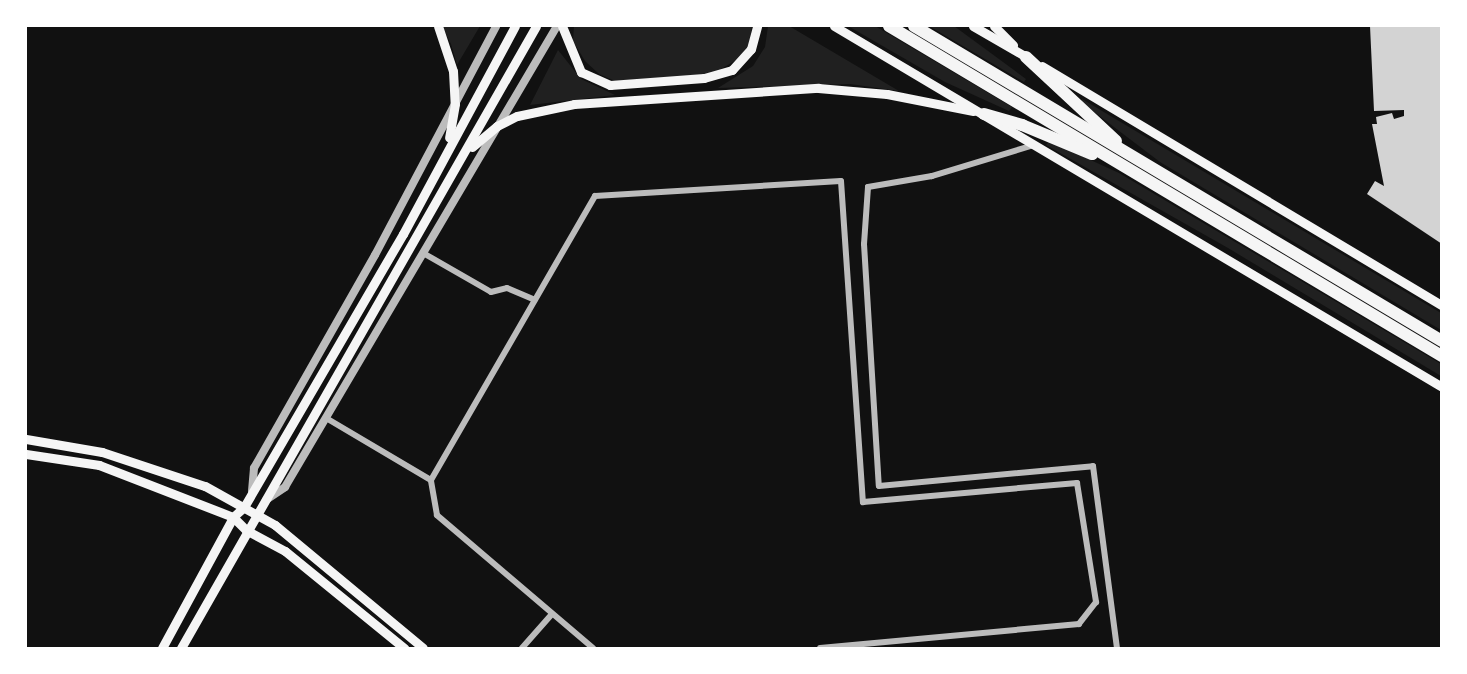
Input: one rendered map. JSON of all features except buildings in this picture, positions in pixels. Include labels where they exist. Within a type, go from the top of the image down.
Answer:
[{"type":"highway","points":[[889,26],[1442,356]]},
{"type":"highway","points":[[914,26],[1442,340]]},
{"type":"highway","points":[[1026,57],[1134,158]]},
{"type":"highway","points":[[984,114],[1022,125],[1135,172]]},
{"type":"main road","points":[[438,26],[450,58],[455,102],[443,156]]},
{"type":"main road","points":[[162,648],[233,517],[244,507],[403,234],[515,26]]},
{"type":"main road","points":[[181,648],[246,530],[466,152],[536,26]]},
{"type":"main road","points":[[562,26],[581,72],[610,85],[704,78],[732,70],[751,49],[757,26]]},
{"type":"main road","points":[[834,26],[1442,387]]},
{"type":"main road","points":[[973,26],[1442,305]]},
{"type":"main road","points":[[994,26],[1026,57]]},
{"type":"main road","points":[[466,152],[500,124],[557,105],[818,88],[887,94],[984,114]]},
{"type":"main road","points":[[26,439],[140,463],[205,486],[244,507],[321,561],[423,648]]},
{"type":"main road","points":[[26,454],[99,465],[233,517],[246,530],[285,552],[404,648]]},
{"type":"street","points":[[252,493],[254,468],[375,255],[496,26]]},
{"type":"street","points":[[263,502],[285,487],[556,26]]},
{"type":"street","points":[[1036,144],[932,176],[868,187],[864,244],[879,486],[1093,466],[1117,648]]},
{"type":"street","points":[[593,648],[437,515],[431,480],[595,196],[841,182],[863,502],[1077,483],[1096,602],[1079,624],[820,648]]},
{"type":"street","points":[[423,254],[491,292],[507,288],[535,300]]},
{"type":"street","points":[[326,418],[431,480]]},
{"type":"street","points":[[522,648],[552,614]]},
{"type":"shaded area","points":[[442,26],[480,26],[457,65],[451,44]]},
{"type":"shaded area","points":[[574,26],[752,26],[749,45],[738,59],[721,69],[700,75],[615,81],[599,74],[585,61],[573,41]]},
{"type":"shaded area","points":[[768,26],[789,26],[899,91],[850,84],[718,88],[753,66],[765,47]]},
{"type":"shaded area","points":[[848,26],[875,26],[1012,107],[1009,111],[945,82]]},
{"type":"shaded area","points":[[929,26],[954,26],[1026,79],[1024,82]]},
{"type":"shaded area","points":[[558,50],[581,79],[615,95],[530,105]]},
{"type":"shaded area","points":[[1082,99],[1441,313],[1441,330],[1160,162],[1081,102]]},
{"type":"shaded area","points":[[1049,141],[1119,173],[1441,364],[1441,376],[1228,248],[1046,145]]}]
